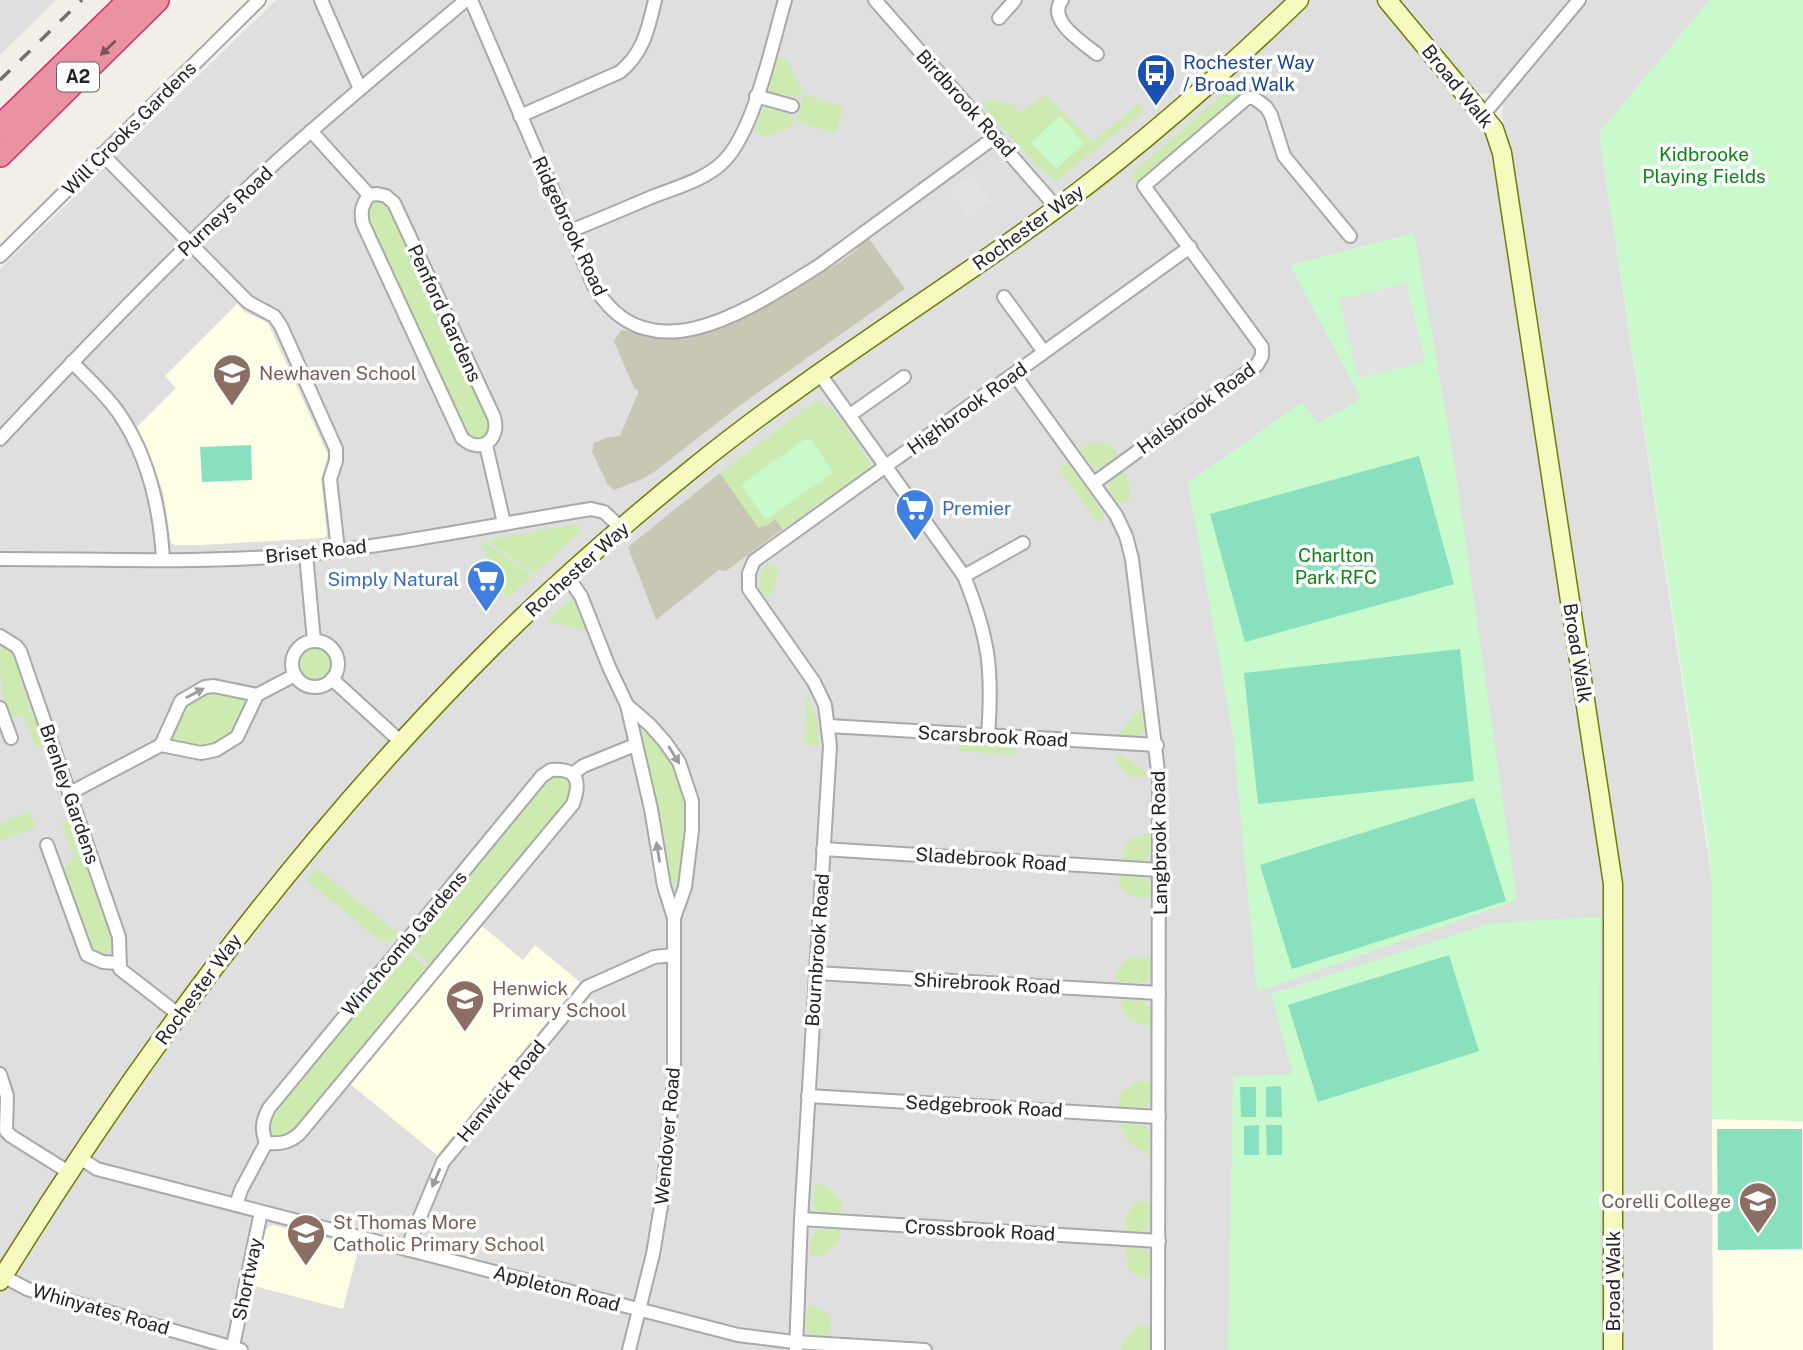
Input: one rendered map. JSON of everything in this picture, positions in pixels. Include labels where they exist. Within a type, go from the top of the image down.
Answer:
[{"type":"highway","name":"A2","points":[[0,127],[130,0]]},
{"type":"highway","name":"A2","points":[[0,155],[157,0]]},
{"type":"street","name":"Will Crooks Gardens","points":[[0,256],[259,0]]},
{"type":"street","points":[[321,0],[360,89]]},
{"type":"street","name":"Purneys Road","points":[[0,439],[189,244],[311,131],[469,0]]},
{"type":"street","name":"Ridgebrook Road","points":[[469,0],[600,297],[628,321],[653,330],[666,333],[691,331],[706,327],[751,305],[820,265],[995,136]]},
{"type":"street","points":[[520,116],[620,72],[632,62],[648,32],[655,0]]},
{"type":"street","points":[[570,231],[709,172],[725,160],[748,123],[785,0]]},
{"type":"street","name":"Birdbrook Road","points":[[874,0],[1057,208]]},
{"type":"street","points":[[999,18],[1015,0]]},
{"type":"street","points":[[1062,0],[1056,13],[1060,20],[1097,54]]},
{"type":"street","name":"Rochester Way","points":[[1,1279],[178,1014],[297,860],[401,742],[494,645],[621,528],[697,465],[819,373],[1057,208],[1164,122],[1299,0]]},
{"type":"street","name":"Broad Walk","points":[[1387,0],[1494,129],[1502,153],[1611,863],[1613,1350]]},
{"type":"street","points":[[1483,115],[1578,0]]},
{"type":"street","points":[[756,96],[792,106]]},
{"type":"street","name":"Halsbrook Road","points":[[1094,483],[1257,365],[1262,356],[1262,347],[1144,186],[1247,98],[1254,97],[1266,107],[1271,116],[1284,156],[1350,236]]},
{"type":"street","name":"Penford Gardens","points":[[311,131],[369,195],[386,196],[394,203],[497,426],[495,437],[486,445],[478,447],[462,438],[448,409],[363,224],[360,214],[369,195]]},
{"type":"street","points":[[102,154],[248,302],[274,316],[281,326],[336,449],[336,461],[330,479],[338,550]]},
{"type":"street","name":"Highbrook Road","points":[[749,573],[754,561],[1190,247]]},
{"type":"street","points":[[1004,297],[1044,352]]},
{"type":"street","points":[[72,362],[120,414],[137,445],[149,472],[156,500],[163,559]]},
{"type":"street","points":[[819,373],[964,576],[988,647],[991,675],[988,736]]},
{"type":"street","name":"Langbrook Road","points":[[1014,374],[1116,515],[1126,536],[1132,559],[1157,745],[1159,779],[1158,1350]]},
{"type":"street","points":[[850,415],[904,377]]},
{"type":"street","name":"Penford Gardens","points":[[486,445],[503,523]]},
{"type":"street","name":"Briset Road","points":[[0,559],[163,559],[306,554],[436,536],[591,509],[604,512],[621,528]]},
{"type":"street","points":[[964,576],[1023,543]]},
{"type":"street","points":[[306,554],[314,641]]},
{"type":"street","name":"Bournbrook Road","points":[[749,573],[749,589],[814,682],[825,705],[831,746],[795,1346]]},
{"type":"street","name":"Wendover Road","points":[[567,576],[582,596],[609,667],[627,705],[651,809],[664,886],[674,918],[674,1077],[670,1137],[663,1194],[640,1310],[629,1350]]},
{"type":"street","name":"Brenley Gardens","points":[[0,636],[20,651],[119,937],[118,963],[124,974],[178,1014]]},
{"type":"street","points":[[314,641],[328,645],[337,657],[338,665],[327,684],[313,687],[295,674],[295,653],[306,643],[314,641]]},
{"type":"street","points":[[161,745],[201,753],[209,753],[224,746],[237,737],[257,695],[295,674]]},
{"type":"street","points":[[332,679],[401,742]]},
{"type":"street","points":[[69,793],[161,745],[181,701],[205,687],[257,695]]},
{"type":"street","name":"Wendover Road","points":[[627,705],[665,741],[679,762],[692,801],[692,830],[685,887],[674,918]]},
{"type":"street","name":"Brenley Gardens","points":[[0,708],[11,738]]},
{"type":"street","name":"Scarsbrook Road","points":[[829,726],[1157,745]]},
{"type":"street","name":"Winchcomb Gardens","points":[[236,1205],[240,1190],[266,1143],[262,1130],[263,1119],[269,1108],[542,776],[551,770],[573,774],[583,766],[635,745]]},
{"type":"street","points":[[266,1143],[290,1142],[349,1075],[573,804],[578,791],[573,774]]},
{"type":"street","name":"Brenley Gardens","points":[[47,845],[87,955],[94,960],[118,963]]},
{"type":"street","name":"Sladebrook Road","points":[[823,849],[1159,870]]},
{"type":"street","name":"Henwick Road","points":[[408,1250],[443,1162],[587,987],[654,957],[674,955]]},
{"type":"street","name":"Shirebrook Road","points":[[816,973],[1159,993]]},
{"type":"street","points":[[0,1074],[7,1096],[2,1124]]},
{"type":"street","name":"Sedgebrook Road","points":[[808,1096],[1159,1117]]},
{"type":"street","name":"Appleton Road","points":[[2,1124],[11,1136],[75,1166],[97,1169],[738,1335],[795,1346],[925,1350]]},
{"type":"street","name":"Shortway","points":[[237,1348],[261,1212]]},
{"type":"street","name":"Crossbrook Road","points":[[801,1219],[1159,1241]]},
{"type":"street","name":"Whinyates Road","points":[[1,1279],[27,1289],[237,1348]]},
{"type":"shaded area","points":[[0,0],[56,0],[0,55]]},
{"type":"shaded area","points":[[276,0],[1379,0],[1494,137],[1607,884],[1608,1350],[0,1350],[0,269]]},
{"type":"shaded area","points":[[1397,0],[1570,0],[1492,93],[1475,94]]},
{"type":"shaded area","points":[[1588,0],[1710,0],[1599,133],[1712,880],[1713,1350],[1620,1350],[1620,882],[1502,112],[1504,100]]},
{"type":"shaded area","points":[[972,174],[991,201],[968,218],[949,191]]},
{"type":"shaded area","points":[[868,237],[905,289],[739,406],[654,472],[614,490],[608,485],[592,452],[594,443],[620,436],[639,391],[634,388],[614,341],[621,330],[676,338],[709,330],[745,314],[747,317],[840,262],[858,249],[856,245]]},
{"type":"shaded area","points":[[1406,283],[1425,362],[1358,378],[1339,299]]},
{"type":"shaded area","name":"Newhaven School","points":[[237,304],[245,312],[268,323],[328,455],[321,479],[327,535],[324,538],[201,545],[171,543],[164,495],[137,427],[176,388],[165,376]]},
{"type":"shaded area","points":[[720,473],[758,527],[776,519],[783,529],[726,571],[719,570],[656,620],[628,547]]},
{"type":"shaded area","name":"Henwick Primary School","points":[[481,925],[523,960],[535,945],[580,982],[437,1155],[350,1084]]},
{"type":"shaded area","name":"Corelli College","points":[[1712,1119],[1803,1121],[1803,1350],[1713,1350]]},
{"type":"shaded area","name":"St Thomas More Catholic Primary School","points":[[273,1225],[359,1247],[343,1309],[254,1286],[265,1231]]},
{"type":"green space","name":"Kidbrooke Playing Fields","points":[[1710,0],[1803,0],[1803,1121],[1712,1119],[1712,880],[1708,840],[1599,133]]},
{"type":"green space","points":[[777,57],[787,60],[802,89],[800,97],[774,94],[768,86]]},
{"type":"green space","points":[[1232,86],[1239,95],[1139,185],[1131,174]]},
{"type":"green space","points":[[804,95],[843,106],[836,133],[796,122]]},
{"type":"green space","points":[[1045,95],[1093,142],[1139,103],[1144,111],[1056,181],[1035,164],[982,104],[987,99],[1012,104],[1019,113]]},
{"type":"green space","points":[[769,106],[794,118],[791,127],[764,137],[754,131],[760,113]]},
{"type":"green space","points":[[1060,116],[1084,144],[1056,169],[1031,142]]},
{"type":"green space","points":[[375,202],[390,204],[490,421],[491,431],[484,439],[473,440],[465,433],[367,220],[367,210]]},
{"type":"green space","name":"Charlton Park RFC","points":[[1414,233],[1452,448],[1517,900],[1257,992],[1233,735],[1188,483],[1302,402],[1318,423],[1361,399],[1290,265]]},
{"type":"green space","points":[[815,401],[832,410],[847,427],[871,467],[783,529],[775,519],[766,526],[758,527],[720,473]]},
{"type":"green space","points":[[805,439],[811,440],[833,472],[766,520],[741,485]]},
{"type":"green space","points":[[1089,443],[1110,443],[1118,455],[1102,467],[1091,466],[1080,451]]},
{"type":"green space","points":[[251,445],[252,480],[202,482],[200,447]]},
{"type":"green space","points":[[1419,456],[1454,584],[1245,642],[1210,514]]},
{"type":"green space","points":[[1068,463],[1105,516],[1097,522],[1059,469]]},
{"type":"green space","points":[[1123,472],[1129,482],[1131,498],[1119,505],[1109,490],[1111,481]]},
{"type":"green space","points":[[570,525],[582,530],[534,574],[487,540]]},
{"type":"green space","points":[[483,541],[532,576],[507,599],[481,544]]},
{"type":"green space","points":[[772,562],[778,571],[773,591],[767,596],[759,586],[760,573]]},
{"type":"green space","points":[[567,601],[577,603],[586,630],[546,622]]},
{"type":"green space","points":[[315,647],[327,652],[332,664],[327,676],[315,681],[303,676],[298,664],[303,652]]},
{"type":"green space","points":[[0,649],[14,651],[22,671],[19,678],[33,717],[39,719],[48,747],[35,746],[24,715],[14,717],[9,712],[0,666]]},
{"type":"green space","points":[[1460,649],[1474,781],[1258,804],[1244,673]]},
{"type":"green space","points":[[207,692],[229,694],[246,705],[235,733],[207,749],[173,743],[170,736],[184,705]]},
{"type":"green space","points":[[807,692],[817,721],[819,745],[804,744]]},
{"type":"green space","points":[[1143,706],[1146,729],[1140,736],[1117,735]]},
{"type":"green space","points":[[647,730],[671,759],[683,789],[686,819],[681,881],[673,884],[669,882],[638,736]]},
{"type":"green space","points":[[960,742],[1015,746],[1015,755],[959,751]]},
{"type":"green space","points":[[1117,752],[1151,776],[1131,777],[1116,763]]},
{"type":"green space","points":[[549,776],[567,780],[571,786],[572,797],[437,961],[434,959],[430,964],[407,946]]},
{"type":"green space","points":[[1474,798],[1506,901],[1292,969],[1260,865]]},
{"type":"green space","points":[[30,812],[36,828],[0,840],[0,823]]},
{"type":"green space","points":[[72,818],[113,936],[112,949],[104,954],[91,950],[62,870],[74,859],[61,822]]},
{"type":"green space","points":[[1151,834],[1151,854],[1144,861],[1122,859],[1130,839]]},
{"type":"green space","points":[[316,868],[402,936],[397,942],[381,941],[306,880]]},
{"type":"green space","points":[[1119,876],[1144,877],[1152,884],[1151,898],[1126,893],[1119,887]]},
{"type":"green space","points":[[1601,917],[1601,1350],[1228,1350],[1233,1076],[1293,1074],[1271,994],[1491,923]]},
{"type":"green space","points":[[408,952],[430,970],[299,1128],[284,1138],[272,1136],[268,1132],[269,1118],[399,955],[403,958]]},
{"type":"green space","points":[[1449,955],[1479,1051],[1318,1102],[1288,1005]]},
{"type":"green space","points":[[1130,957],[1151,958],[1151,978],[1143,983],[1116,982],[1116,971]]},
{"type":"green space","points":[[1121,1000],[1144,1001],[1151,1008],[1151,1025],[1130,1020],[1123,1012]]},
{"type":"green space","points":[[1134,1082],[1151,1082],[1151,1102],[1144,1108],[1119,1107],[1119,1095]]},
{"type":"green space","points":[[1281,1086],[1282,1117],[1266,1117],[1266,1087]]},
{"type":"green space","points":[[1240,1087],[1256,1087],[1256,1117],[1241,1117]]},
{"type":"green space","points":[[1121,1124],[1144,1125],[1150,1131],[1150,1154],[1131,1143]]},
{"type":"green space","points":[[1259,1125],[1259,1155],[1244,1155],[1244,1126]]},
{"type":"green space","points":[[1266,1125],[1282,1125],[1282,1155],[1267,1155]]},
{"type":"green space","points":[[1717,1129],[1802,1129],[1802,1249],[1718,1250]]},
{"type":"green space","points":[[815,1183],[827,1187],[842,1201],[841,1213],[819,1212],[813,1204]]},
{"type":"green space","points":[[1135,1202],[1151,1202],[1150,1225],[1144,1232],[1125,1231],[1126,1219]]},
{"type":"green space","points":[[818,1229],[840,1230],[839,1243],[822,1256],[810,1256],[812,1235]]},
{"type":"green space","points":[[1126,1247],[1143,1249],[1150,1255],[1150,1277],[1138,1277],[1128,1268]]},
{"type":"green space","points":[[807,1305],[831,1315],[830,1336],[810,1335],[806,1327]]},
{"type":"green space","points":[[1137,1325],[1150,1325],[1150,1350],[1121,1350],[1122,1343]]},
{"type":"railway","points":[[0,80],[82,0]]},
{"type":"place","name":"Rochester Way / Broad Walk","points":[[1156,107]]},
{"type":"place","name":"Newhaven School","points":[[232,407]]},
{"type":"place","name":"Premier","points":[[915,542]]},
{"type":"place","name":"Simply Natural","points":[[486,613]]},
{"type":"place","name":"Henwick Primary School","points":[[465,1033]]},
{"type":"place","name":"Corelli College","points":[[1758,1235]]},
{"type":"place","name":"St Thomas More Catholic Primary School","points":[[306,1267]]}]
